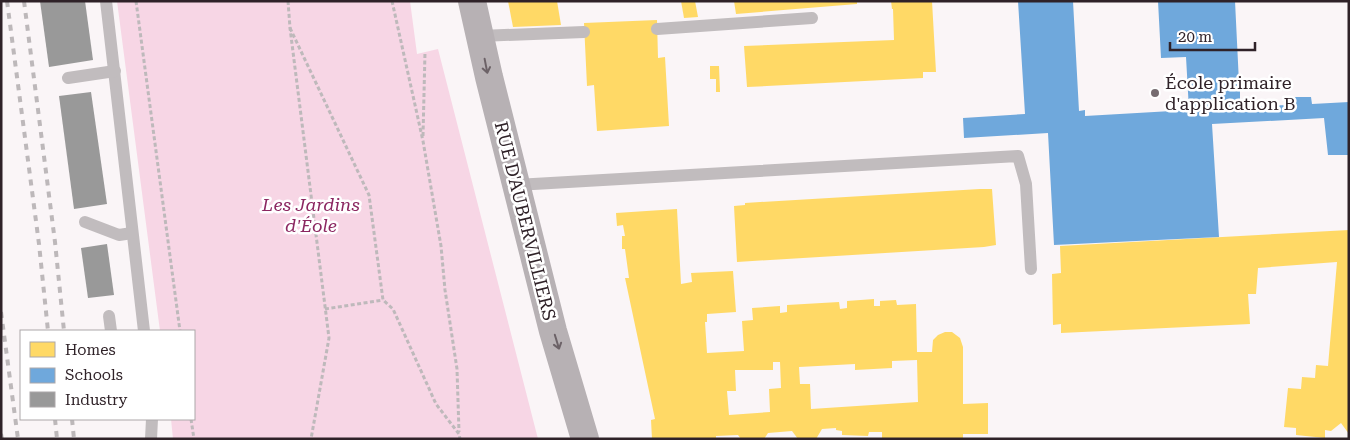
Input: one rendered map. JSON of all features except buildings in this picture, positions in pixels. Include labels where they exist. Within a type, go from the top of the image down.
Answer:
[{"type":"street","name":"RUE D'AUBERVILLIERS","points":[[472,1],[488,77],[554,331],[585,439]]},
{"type":"lane","points":[[106,1],[144,330]]},
{"type":"lane","points":[[657,29],[812,18]]},
{"type":"lane","points":[[480,36],[584,32]]},
{"type":"lane","points":[[68,78],[115,71]]},
{"type":"lane","points":[[516,185],[1018,156],[1026,184],[1031,269]]},
{"type":"lane","points":[[85,222],[119,235],[132,233]]},
{"type":"lane","points":[[109,316],[111,330]]},
{"type":"lane","points":[[150,439],[152,420]]},
{"type":"path","points":[[136,1],[180,330]]},
{"type":"path","points":[[288,1],[329,338],[311,439]]},
{"type":"path","points":[[392,1],[422,141],[441,246],[444,290],[457,369],[460,439]]},
{"type":"path","points":[[290,28],[369,195],[383,300],[393,309],[436,404],[459,434]]},
{"type":"path","points":[[422,141],[425,52]]},
{"type":"path","points":[[325,309],[383,300]]},
{"type":"path","points":[[191,420],[194,439]]},
{"type":"green space","name":"Les Jardins d'Éole","points":[[117,1],[410,1],[417,54],[438,49],[538,439],[173,439],[171,420],[195,420],[195,330],[160,330]]},
{"type":"railway","points":[[7,1],[39,244],[48,330]]},
{"type":"railway","points":[[24,1],[55,242],[64,330]]},
{"type":"railway","points":[[1,312],[18,439]]},
{"type":"railway","points":[[55,420],[57,439]]},
{"type":"railway","points":[[72,420],[74,439]]},
{"type":"railway","points":[[1,434],[2,439]]},
{"type":"place","name":"École primaire d'application B","points":[[1155,93]]}]
